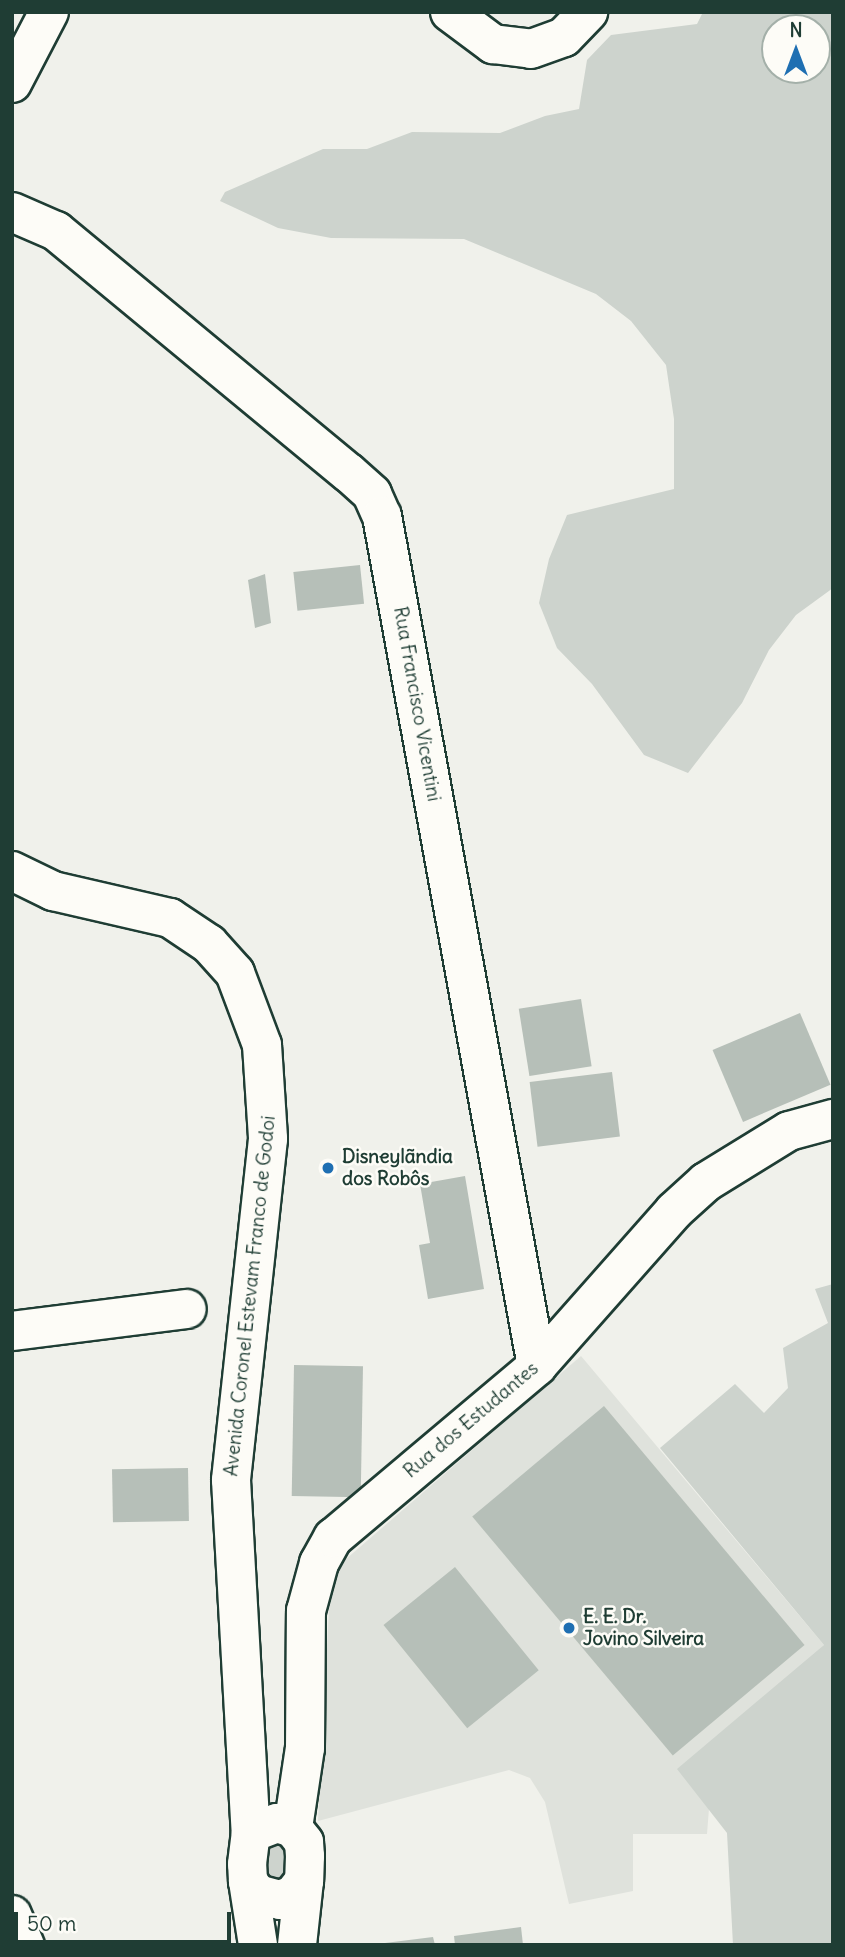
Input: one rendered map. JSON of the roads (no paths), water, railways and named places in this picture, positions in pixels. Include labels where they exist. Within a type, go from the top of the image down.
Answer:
[{"type":"street","points":[[12,83],[49,12]]},
{"type":"street","points":[[450,12],[493,44],[531,49],[564,37],[588,12]]},
{"type":"street","name":"Rua Francisco Vicentini","points":[[12,212],[56,231],[372,494],[382,516],[537,1366]]},
{"type":"street","name":"Avenida Coronel Estevam Franco de Godoi","points":[[12,871],[53,891],[170,918],[209,944],[235,973],[262,1045],[268,1139],[231,1480],[251,1833]]},
{"type":"street","name":"Rua dos Estudantes","points":[[293,1828],[305,1748],[306,1611],[319,1563],[333,1538],[537,1366],[674,1211],[706,1182],[789,1131],[833,1119]]},
{"type":"street","points":[[12,1331],[187,1309]]},
{"type":"street","points":[[258,1945],[248,1881],[251,1833],[277,1823],[293,1828],[304,1842],[304,1881],[297,1945]]},
{"type":"street","points":[[248,1881],[257,1894],[280,1900],[293,1895],[304,1881]]},
{"type":"street","points":[[12,1915],[25,1945]]},
{"type":"place","name":"Disneylãndia dos Robôs","points":[[328,1168]]},
{"type":"place","name":"E. E. Dr. Jovino Silveira","points":[[569,1628]]}]
